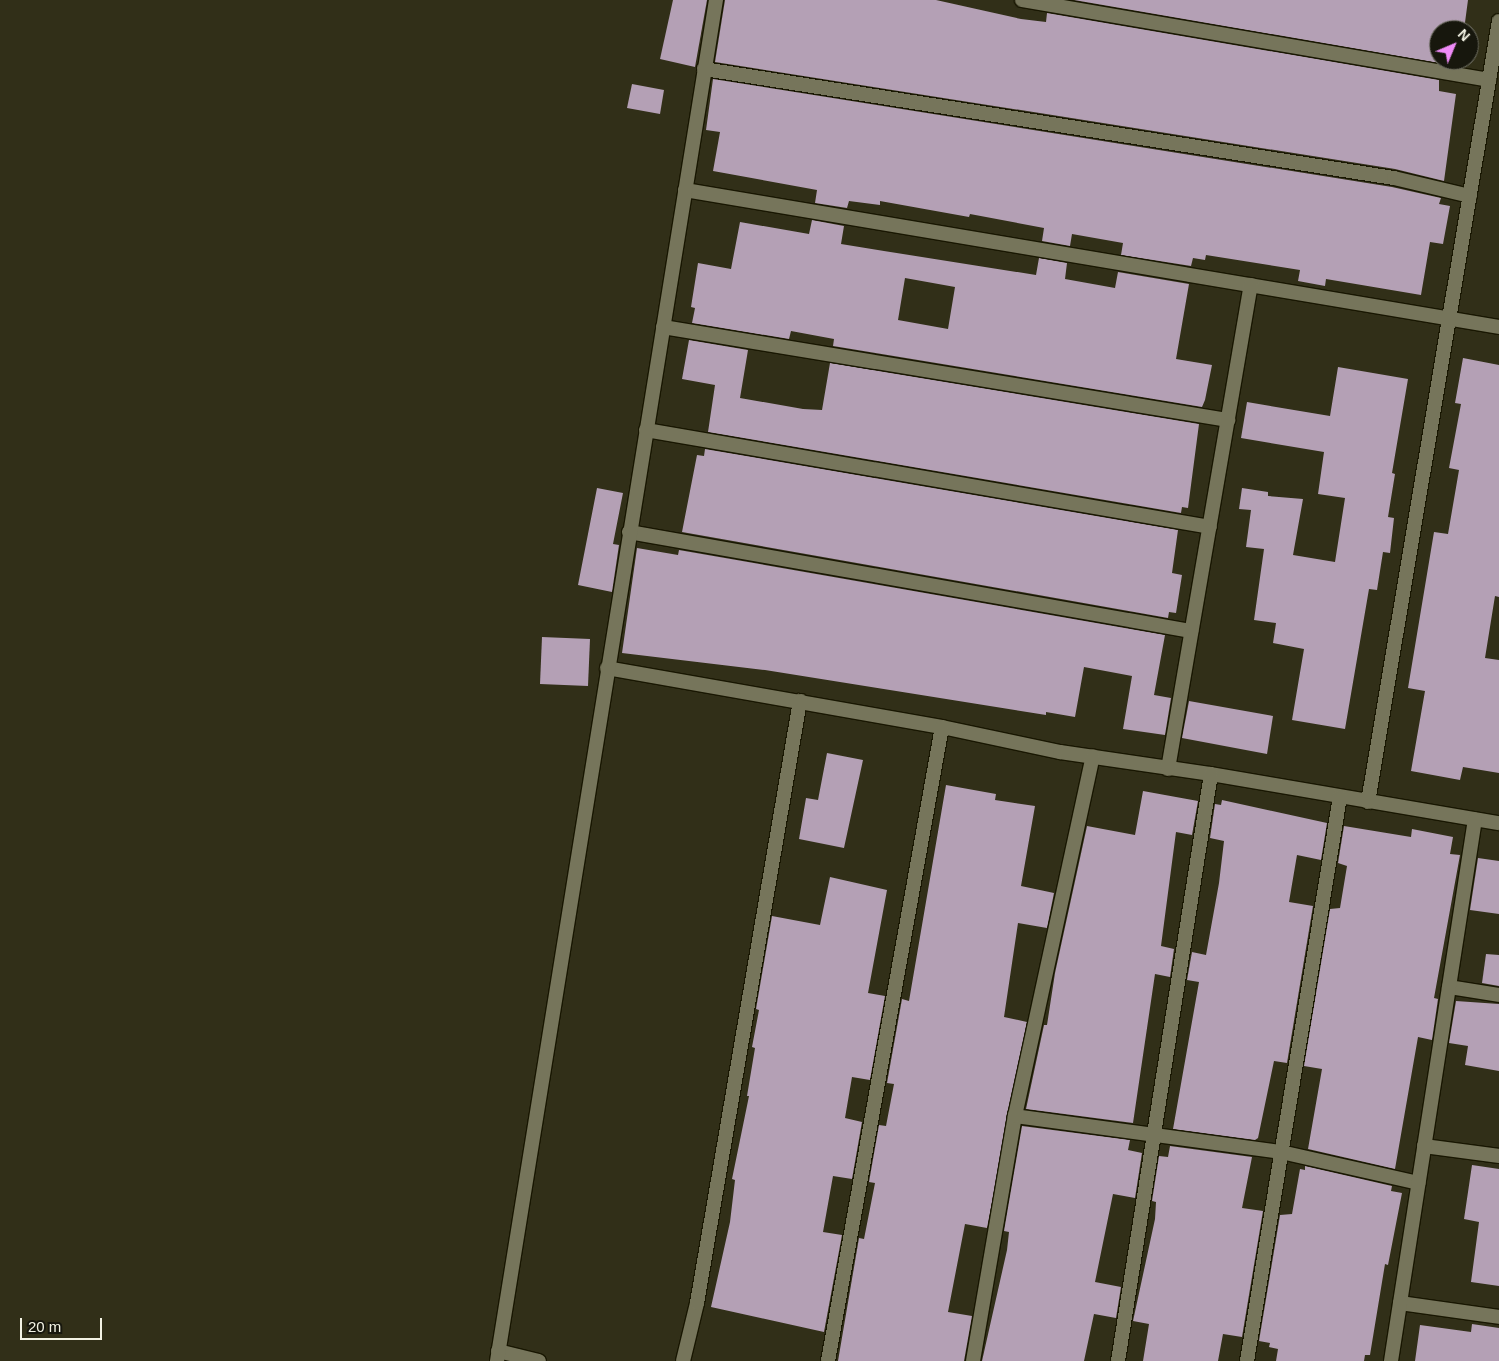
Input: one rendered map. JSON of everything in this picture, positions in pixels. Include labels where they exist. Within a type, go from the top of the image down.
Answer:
[{"type":"street","points":[[539,1361],[497,1356],[716,0]]},
{"type":"street","points":[[1022,0],[1489,80]]},
{"type":"street","points":[[1368,802],[1499,21]]},
{"type":"street","points":[[704,69],[1394,178],[1470,196]]},
{"type":"street","points":[[684,190],[1499,327]]},
{"type":"street","points":[[1168,769],[1251,286]]},
{"type":"street","points":[[662,327],[1228,420]]},
{"type":"street","points":[[646,430],[1210,527]]},
{"type":"street","points":[[629,532],[1191,631]]},
{"type":"street","points":[[607,668],[800,700],[1093,756],[1168,769],[1212,774],[1499,823]]},
{"type":"street","points":[[683,1361],[697,1303],[800,700]]},
{"type":"street","points":[[828,1361],[942,726]]},
{"type":"street","points":[[973,1361],[1016,1116],[1093,756]]},
{"type":"street","points":[[1118,1361],[1212,774]]},
{"type":"street","points":[[1247,1361],[1340,796]]},
{"type":"street","points":[[1391,1361],[1475,819]]},
{"type":"street","points":[[1449,987],[1499,996]]},
{"type":"street","points":[[1016,1116],[1282,1152],[1419,1183]]},
{"type":"street","points":[[1424,1146],[1499,1156]]},
{"type":"street","points":[[1400,1303],[1499,1317]]},
{"type":"building","points":[[673,0],[707,0],[695,67],[660,59]]},
{"type":"building","points":[[725,0],[936,0],[1021,19],[1046,22],[1047,13],[1439,80],[1439,91],[1456,94],[1444,181],[1395,169],[715,62]]},
{"type":"building","points":[[1074,0],[1468,0],[1465,20],[1429,20],[1429,61]]},
{"type":"building","points":[[713,79],[1392,187],[1441,198],[1439,204],[1450,206],[1443,244],[1430,242],[1421,295],[1326,279],[1325,286],[1298,281],[1300,270],[1206,255],[1205,260],[1193,258],[1191,266],[1121,255],[1123,243],[1072,234],[1070,246],[1042,241],[1044,228],[970,214],[969,217],[880,201],[880,205],[849,201],[847,208],[815,203],[817,190],[713,171],[720,132],[706,130]]},
{"type":"building","points":[[632,84],[664,90],[660,114],[627,108]]},
{"type":"building","points":[[812,220],[844,226],[841,244],[1036,275],[1039,258],[1067,263],[1065,279],[1115,288],[1118,272],[1189,284],[1176,359],[1212,365],[1202,407],[833,346],[834,339],[791,331],[789,339],[692,323],[695,308],[691,307],[698,263],[731,269],[740,222],[809,234]],"holes":[[[905,278],[955,287],[948,329],[898,320]]]},
{"type":"building","points":[[689,340],[748,350],[740,398],[803,409],[822,410],[830,363],[1199,424],[1188,508],[1182,507],[1181,513],[708,432],[715,385],[682,379]]},
{"type":"building","points":[[1463,358],[1499,365],[1499,597],[1495,596],[1485,658],[1499,660],[1499,773],[1463,767],[1460,780],[1411,771],[1425,691],[1408,688],[1434,532],[1448,534],[1459,470],[1449,468],[1461,404],[1455,403]]},
{"type":"building","points":[[1338,367],[1408,379],[1392,473],[1395,474],[1388,517],[1394,518],[1390,553],[1383,552],[1377,590],[1369,589],[1345,729],[1292,720],[1304,649],[1273,643],[1276,623],[1254,620],[1264,549],[1246,547],[1251,510],[1239,509],[1242,488],[1268,492],[1268,496],[1303,499],[1293,555],[1335,562],[1345,498],[1318,494],[1324,452],[1241,438],[1247,402],[1330,416]]},
{"type":"building","points":[[705,449],[1178,530],[1172,573],[1182,575],[1176,613],[1169,612],[1168,618],[682,532],[697,455],[704,456]]},
{"type":"building","points":[[597,488],[623,493],[613,544],[619,545],[612,592],[578,585]]},
{"type":"building","points":[[637,548],[678,555],[679,550],[1165,635],[1154,695],[1171,698],[1165,735],[1123,729],[1132,676],[1084,667],[1075,717],[1046,712],[1046,715],[765,670],[622,653]]},
{"type":"building","points":[[542,637],[590,639],[588,686],[540,684]]},
{"type":"building","points":[[1189,701],[1273,716],[1267,754],[1182,738]]},
{"type":"building","points":[[827,753],[863,760],[844,848],[799,839],[806,798],[818,800]]},
{"type":"building","points":[[946,785],[996,794],[995,800],[1035,806],[1021,886],[1054,893],[1047,928],[1018,923],[1004,1017],[1027,1022],[987,1228],[965,1224],[948,1312],[972,1316],[964,1361],[838,1361],[859,1238],[864,1239],[875,1183],[869,1182],[879,1125],[886,1126],[894,1084],[887,1083],[902,999],[909,1001]]},
{"type":"building","points":[[1143,791],[1198,801],[1192,835],[1176,832],[1161,946],[1174,949],[1170,977],[1155,974],[1133,1123],[1026,1109],[1044,1025],[1047,1025],[1055,973],[1087,826],[1135,835]]},
{"type":"building","points":[[1222,800],[1327,823],[1321,860],[1297,855],[1289,902],[1313,906],[1287,1063],[1274,1061],[1258,1138],[1255,1140],[1173,1129],[1199,982],[1187,980],[1192,952],[1206,955],[1219,883],[1224,841],[1210,838],[1215,804],[1221,805]]},
{"type":"building","points":[[1344,826],[1411,837],[1412,829],[1453,837],[1450,854],[1460,855],[1434,998],[1438,999],[1432,1040],[1418,1037],[1395,1169],[1308,1149],[1322,1069],[1304,1066],[1330,909],[1340,908],[1347,866],[1338,863]]},
{"type":"building","points":[[1478,858],[1499,861],[1499,914],[1470,910]]},
{"type":"building","points":[[830,877],[887,890],[868,993],[885,996],[870,1080],[852,1077],[845,1118],[862,1122],[852,1179],[833,1176],[823,1232],[842,1235],[824,1332],[711,1307],[730,1222],[735,1180],[732,1179],[749,1096],[747,1096],[755,1048],[752,1047],[759,1010],[756,1009],[772,916],[820,925]]},
{"type":"building","points":[[1486,954],[1499,955],[1499,986],[1482,983]]},
{"type":"building","points":[[1456,1001],[1499,1004],[1499,1071],[1465,1065],[1468,1046],[1449,1043]]},
{"type":"building","points":[[1022,1126],[1130,1140],[1128,1150],[1142,1153],[1135,1198],[1113,1194],[1095,1282],[1121,1287],[1116,1318],[1094,1314],[1084,1361],[982,1361],[1007,1250],[1009,1232],[1004,1231]]},
{"type":"building","points":[[1170,1146],[1252,1157],[1242,1208],[1263,1211],[1242,1337],[1223,1334],[1218,1361],[1143,1361],[1149,1324],[1133,1321],[1155,1219],[1156,1202],[1152,1201],[1159,1156],[1168,1157]]},
{"type":"building","points":[[1472,1165],[1499,1169],[1499,1286],[1471,1282],[1479,1222],[1464,1219]]},
{"type":"building","points":[[1305,1166],[1392,1186],[1391,1191],[1402,1193],[1388,1265],[1385,1264],[1370,1355],[1365,1355],[1364,1361],[1276,1361],[1278,1349],[1269,1347],[1270,1343],[1259,1341],[1280,1215],[1292,1214],[1300,1169],[1305,1170]]},
{"type":"building","points":[[1472,1324],[1499,1328],[1499,1361],[1415,1361],[1420,1325],[1471,1332]]}]
